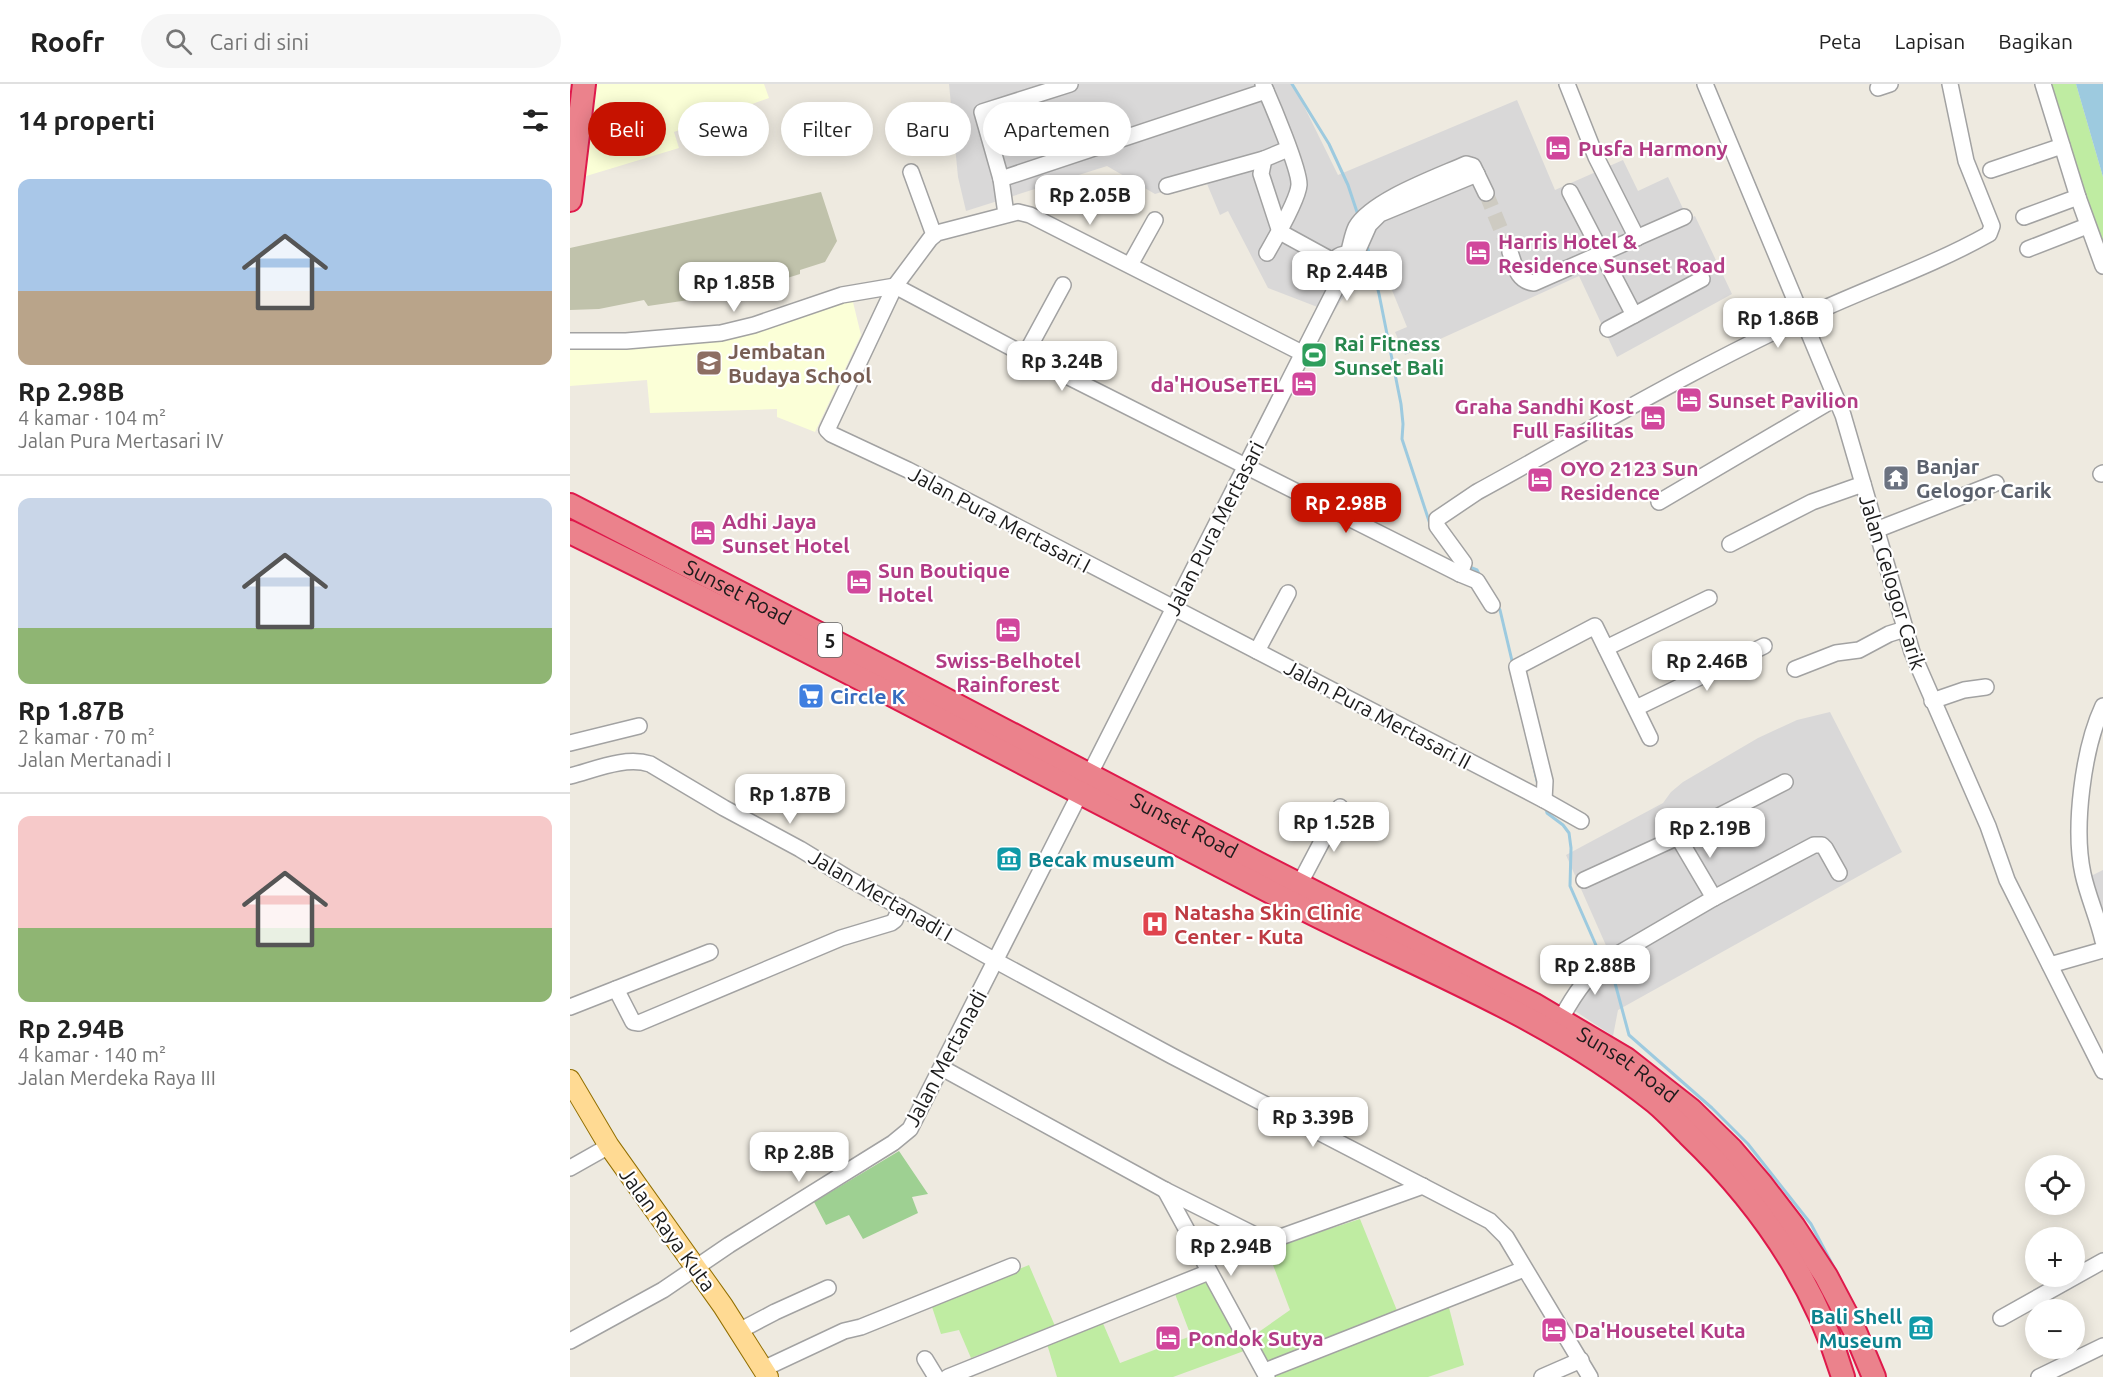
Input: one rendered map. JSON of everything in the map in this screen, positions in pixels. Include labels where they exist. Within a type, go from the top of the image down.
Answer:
[{"type":"highway","points":[[570,200],[584,84]]},
{"type":"highway","name":"Sunset Road","points":[[570,505],[817,645]]},
{"type":"highway","name":"Sunset Road","points":[[570,532],[817,645],[893,672],[1329,923],[1535,1024],[1600,1063],[1656,1103],[1707,1152],[1760,1214],[1808,1288],[1833,1343],[1843,1377]]},
{"type":"highway","name":"Sunset Road","points":[[1085,784],[1397,933],[1561,1019],[1626,1059],[1670,1092],[1738,1157],[1794,1227],[1826,1276],[1854,1329],[1874,1377]]},
{"type":"main road","name":"Jalan Raya Kuta","points":[[570,1080],[609,1146],[696,1267],[766,1373]]},
{"type":"street","points":[[1006,214],[1001,179],[982,112],[1070,84]]},
{"type":"street","points":[[1567,84],[1596,157],[1637,238]]},
{"type":"street","name":"Jalan Gelogor Carik","points":[[1705,84],[1853,444],[1911,652],[1988,826],[2007,880],[2103,1071]]},
{"type":"street","points":[[1460,574],[1464,563],[1437,526],[1437,519],[1443,514],[1486,487],[1718,360],[1803,318],[1961,248],[1990,232],[1992,226],[1966,161],[1950,84]]},
{"type":"street","points":[[2043,84],[2078,197],[2103,266]]},
{"type":"street","points":[[1001,179],[1265,88],[1299,184],[1280,232],[1267,253]]},
{"type":"street","points":[[1992,170],[2062,147]]},
{"type":"street","points":[[1167,186],[1264,159],[1288,149]]},
{"type":"street","points":[[1264,159],[1262,174],[1280,232],[1333,261]]},
{"type":"street","points":[[1352,256],[1338,256],[1333,261],[1335,277],[1350,281],[1358,275],[1360,266],[1352,256],[1355,229],[1361,220],[1377,206],[1466,164],[1473,166],[1486,193]]},
{"type":"street","points":[[911,172],[934,236]]},
{"type":"street","points":[[1570,192],[1634,315]]},
{"type":"street","points":[[2024,217],[2078,197]]},
{"type":"street","points":[[895,286],[934,236],[1018,212],[1030,215],[1302,353]]},
{"type":"street","points":[[1510,252],[1520,277],[1526,282],[1534,283],[1684,217]]},
{"type":"street","points":[[1130,265],[1155,220]]},
{"type":"street","points":[[2028,249],[2088,226]]},
{"type":"street","points":[[1608,329],[1702,279]]},
{"type":"street","name":"Jalan Pura Mertasari","points":[[1085,784],[1340,280]]},
{"type":"street","points":[[1025,355],[1063,285]]},
{"type":"street","points":[[570,340],[636,340],[721,333],[842,295],[895,286],[1025,355],[1477,581],[1492,605]]},
{"type":"street","name":"Jalan Pura Mertasari I","points":[[895,286],[827,429],[831,434],[908,470],[1084,563],[1174,607]]},
{"type":"street","points":[[1659,502],[1836,398]]},
{"type":"street","points":[[1876,530],[1996,483]]},
{"type":"street","points":[[1730,544],[1812,502],[1863,484]]},
{"type":"street","points":[[1257,651],[1288,593]]},
{"type":"street","points":[[1606,648],[1709,598]]},
{"type":"street","name":"Jalan Pura Mertasari II","points":[[1174,607],[1581,821]]},
{"type":"street","points":[[1544,800],[1545,781],[1517,667],[1595,626],[1650,738]]},
{"type":"street","points":[[1795,669],[1836,652],[1860,650],[1889,634],[1905,629]]},
{"type":"street","points":[[1636,708],[1764,646]]},
{"type":"street","points":[[1932,701],[1965,690],[1986,687]]},
{"type":"street","points":[[2103,706],[2089,752],[2078,825],[2079,853],[2083,874],[2103,941]]},
{"type":"street","points":[[570,743],[639,726]]},
{"type":"street","name":"Jalan Mertanadi I","points":[[570,776],[626,762],[642,761],[650,764],[996,961],[1172,1056],[1490,1221],[1506,1237],[1590,1377]]},
{"type":"street","points":[[1584,880],[1678,837],[1785,782]]},
{"type":"street","name":"Jalan Mertanadi","points":[[570,1341],[638,1305],[903,1136],[919,1115],[1085,784]]},
{"type":"street","points":[[1299,885],[1340,807]]},
{"type":"street","points":[[1678,837],[1714,898]]},
{"type":"street","points":[[1561,1019],[1569,1003],[1594,970],[1714,898],[1818,844],[1825,848],[1839,873]]},
{"type":"street","points":[[616,989],[633,1022],[639,1023],[841,938],[891,922],[895,920],[900,907]]},
{"type":"street","points":[[2050,966],[2103,950]]},
{"type":"street","points":[[570,1007],[710,952]]},
{"type":"street","points":[[942,1068],[1165,1190],[1259,1238],[1270,1240],[1423,1186]]},
{"type":"street","points":[[570,1168],[609,1146]]},
{"type":"street","points":[[1165,1190],[1267,1376],[1524,1269]]},
{"type":"street","points":[[2001,1318],[2103,1261]]},
{"type":"street","points":[[766,1373],[844,1331],[861,1328],[1012,1266]]},
{"type":"street","points":[[948,1377],[1209,1272]]},
{"type":"street","points":[[739,1331],[828,1288]]},
{"type":"street","points":[[2039,1377],[2103,1346]]},
{"type":"street","points":[[925,1359],[936,1377]]},
{"type":"street","points":[[1542,1377],[1581,1360]]},
{"type":"shaded area","points":[[595,84],[764,84],[769,98],[758,102],[678,102],[678,131],[674,132],[678,148],[666,152],[666,102],[594,102]]},
{"type":"shaded area","points":[[949,84],[1293,84],[1338,175],[1517,100],[1555,190],[1623,160],[1638,191],[1668,177],[1688,219],[1695,216],[1732,294],[1617,357],[1579,276],[1405,355],[1395,332],[1407,327],[1385,273],[1350,288],[1333,313],[1268,288],[1228,211],[1220,215],[1205,179],[1155,194],[1107,166],[966,211],[956,156],[971,156],[971,102],[951,102]]},
{"type":"shaded area","points":[[588,146],[588,156],[653,156],[583,177]]},
{"type":"shaded area","points":[[821,192],[837,241],[825,262],[800,270],[800,274],[768,284],[709,297],[648,306],[644,300],[599,309],[570,310],[570,248]]},
{"type":"shaded area","name":"Jembatan Budaya School","points":[[852,298],[861,335],[815,432],[777,417],[777,409],[650,413],[647,380],[570,386],[570,345],[642,346]]},
{"type":"shaded area","points":[[1830,712],[1902,852],[1618,1010],[1613,1036],[1569,1007],[1608,950],[1566,855],[1663,803],[1683,782],[1758,738],[1797,720]]},
{"type":"shaded area","points":[[2103,870],[2103,932],[2085,879]]},
{"type":"green space","points":[[2051,84],[2076,84],[2103,177],[2103,248],[2082,196]]},
{"type":"green space","points":[[899,1151],[928,1194],[912,1197],[918,1213],[863,1239],[849,1215],[826,1225],[814,1202]]},
{"type":"green space","points":[[1360,1219],[1400,1318],[1447,1300],[1464,1365],[1428,1377],[1272,1377],[1253,1336],[1290,1310],[1267,1249]]},
{"type":"green space","points":[[1029,1265],[1055,1326],[971,1358],[959,1330],[941,1334],[931,1304]]},
{"type":"green space","points":[[1206,1279],[1244,1351],[1173,1377],[1057,1377],[1047,1344],[1102,1321],[1120,1363],[1191,1336],[1175,1294]]},
{"type":"water","points":[[2076,84],[2103,84],[2103,177]]},
{"type":"waterway","points":[[1292,84],[1329,144],[1348,185],[1358,215]]},
{"type":"waterway","points":[[1367,245],[1401,404],[1402,439],[1430,524]]},
{"type":"waterway","points":[[1467,566],[1477,570],[1480,576]]},
{"type":"waterway","points":[[1497,605],[1513,665]]},
{"type":"waterway","points":[[1529,745],[1538,785]]},
{"type":"waterway","points":[[1546,809],[1547,813],[1563,825],[1569,833],[1570,886],[1602,959]]},
{"type":"waterway","points":[[1608,967],[1615,983],[1629,1035],[1712,1108],[1748,1144],[1811,1224],[1839,1277]]},
{"type":"tunnel","points":[[1486,193],[1510,252]]},
{"type":"place","name":"Pusfa Harmony","points":[[1558,148]]},
{"type":"place","name":"Harris Hotel & Residence Sunset Road","points":[[1478,253]]},
{"type":"place","name":"Rai Fitness Sunset Bali","points":[[1314,355]]},
{"type":"place","name":"Jembatan Budaya School","points":[[709,363]]},
{"type":"place","name":"da'HOuSeTEL","points":[[1304,384]]},
{"type":"place","name":"Sunset Pavilion","points":[[1689,400]]},
{"type":"place","name":"Graha Sandhi Kost Full Fasilitas","points":[[1653,418]]},
{"type":"place","name":"Banjar Gelogor Carik","points":[[1896,478]]},
{"type":"place","name":"OYO 2123 Sun Residence","points":[[1540,480]]},
{"type":"place","name":"Adhi Jaya Sunset Hotel","points":[[703,533]]},
{"type":"place","name":"Sun Boutique Hotel","points":[[859,582]]},
{"type":"place","name":"Swiss-Belhotel Rainforest","points":[[1008,630]]},
{"type":"place","name":"Circle K","points":[[811,696]]},
{"type":"place","name":"Becak museum","points":[[1009,859]]},
{"type":"place","name":"Natasha Skin Clinic Center - Kuta","points":[[1155,924]]},
{"type":"place","name":"Bali Shell Museum","points":[[1921,1328]]},
{"type":"place","name":"Da'Housetel Kuta","points":[[1554,1330]]},
{"type":"place","name":"Pondok Sutya","points":[[1168,1338]]}]
